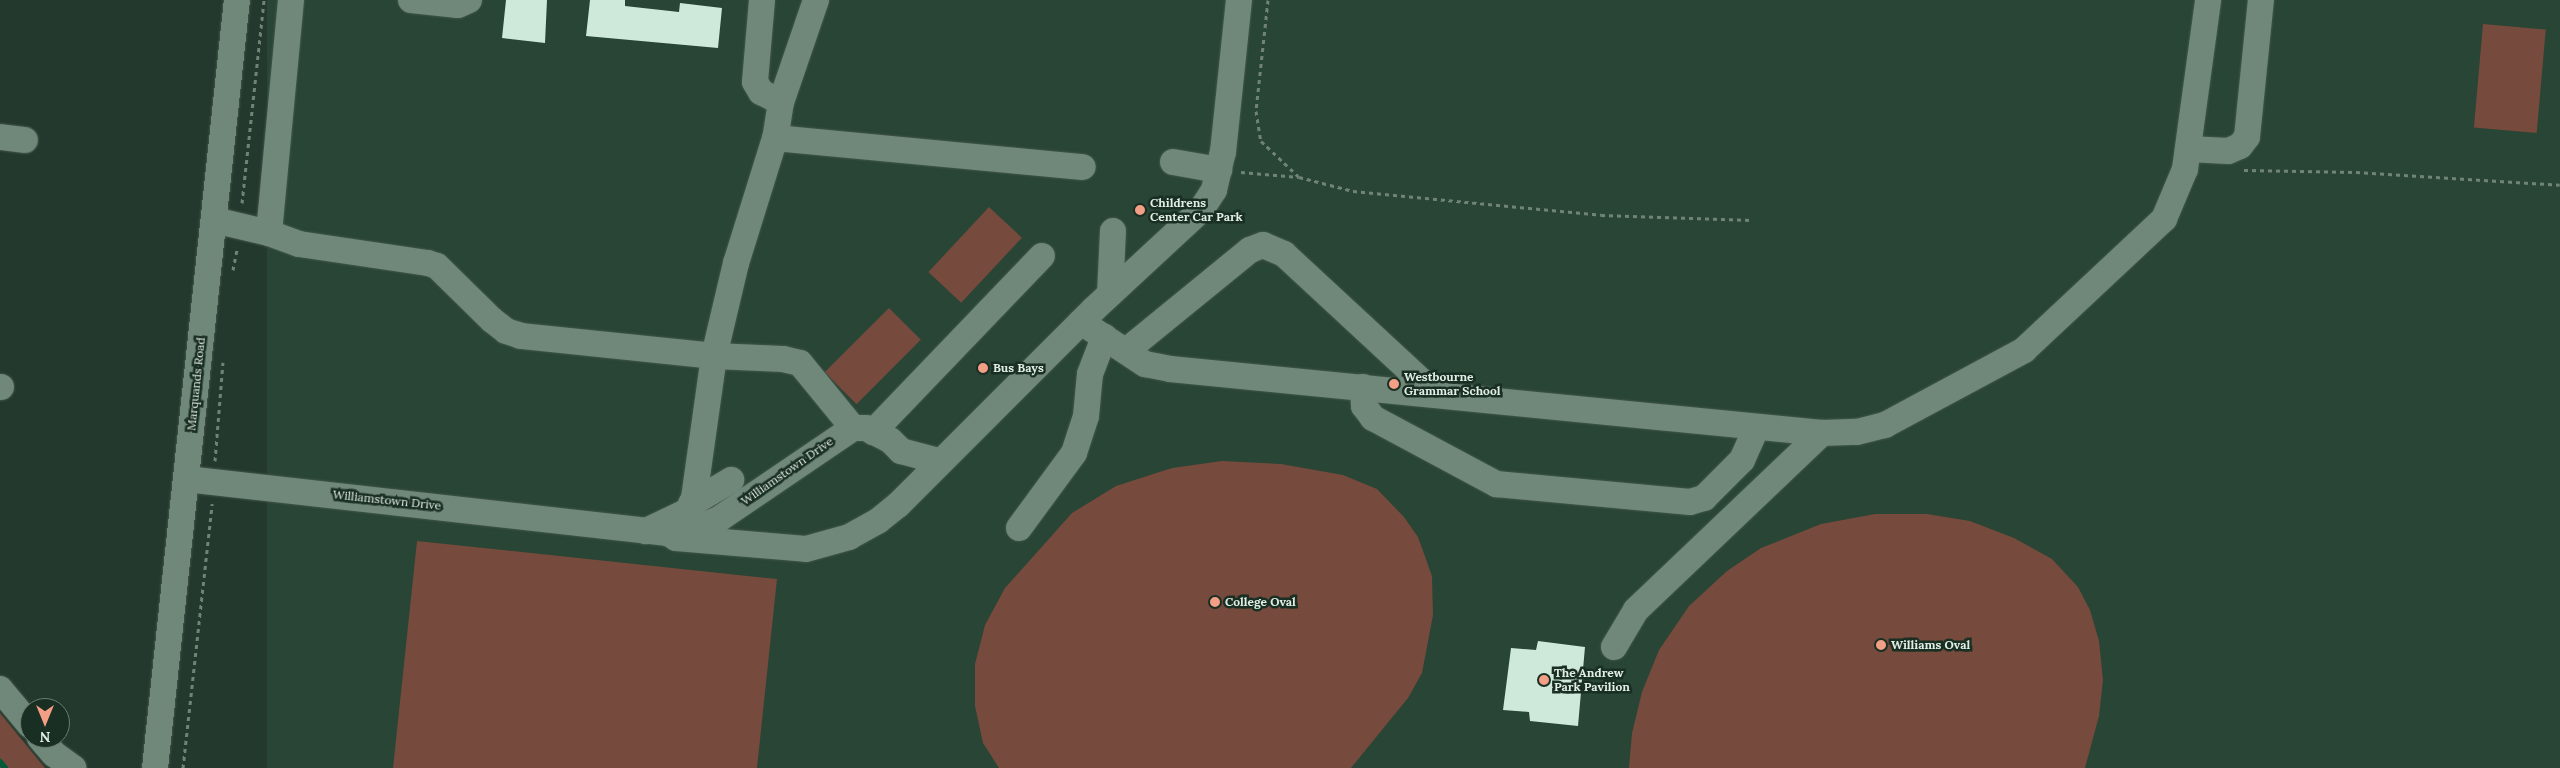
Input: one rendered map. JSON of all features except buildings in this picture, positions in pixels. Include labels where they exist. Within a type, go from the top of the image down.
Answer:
[{"type":"street","name":"Marquands Road","points":[[155,768],[237,0]]},
{"type":"street","points":[[270,233],[291,0]]},
{"type":"street","points":[[411,0],[458,5],[469,0]]},
{"type":"street","points":[[762,0],[755,82],[761,92],[781,102]]},
{"type":"street","points":[[657,532],[688,510],[691,504],[714,356],[736,263],[775,138],[781,102],[816,0]]},
{"type":"street","points":[[657,532],[676,538],[806,549],[849,537],[878,521],[1110,294],[1201,210],[1214,190],[1219,170],[1238,0]]},
{"type":"street","points":[[1081,322],[1146,364],[1170,369],[1822,433],[1857,432],[1885,425],[2024,350],[2164,219],[2186,169],[2208,0]]},
{"type":"street","points":[[2189,150],[2228,150],[2240,146],[2247,138],[2261,0]]},
{"type":"street","points":[[775,138],[1083,167]]},
{"type":"street","points":[[1173,162],[1219,170]]},
{"type":"street","points":[[214,220],[240,224],[299,244],[428,263],[437,266],[492,320],[506,330],[521,336],[714,356],[783,359],[800,364],[863,430],[901,450],[939,461]]},
{"type":"street","points":[[1110,294],[1109,262],[1113,231]]},
{"type":"street","points":[[1126,351],[1250,250],[1263,246],[1284,254],[1436,395]]},
{"type":"street","name":"Williamstown Drive","points":[[186,479],[657,532],[697,528],[719,519],[863,430],[1042,256]]},
{"type":"street","points":[[1019,528],[1074,453],[1086,416],[1090,374],[1104,337]]},
{"type":"street","points":[[1363,388],[1364,406],[1373,418],[1496,484],[1690,502],[1704,498],[1742,460],[1757,426]]},
{"type":"street","points":[[1614,647],[1636,610],[1822,433]]},
{"type":"street","points":[[901,450],[914,486]]},
{"type":"street","points":[[691,504],[731,480]]},
{"type":"street","points":[[0,688],[20,713]]},
{"type":"street","points":[[49,748],[73,768]]},
{"type":"path","points":[[231,280],[240,224],[264,0]]},
{"type":"path","points":[[1268,0],[1256,111],[1261,141],[1299,177]]},
{"type":"path","points":[[1219,170],[1299,177],[1353,191],[1601,215],[1752,220]]},
{"type":"path","points":[[2240,170],[2356,172],[2560,185]]},
{"type":"path","points":[[183,768],[214,481],[223,359]]},
{"type":"shaded area","name":"Westbourne Grammar School","points":[[267,0],[2560,0],[2560,768],[267,768]]},
{"type":"shaded area","points":[[2483,24],[2546,29],[2537,133],[2474,128]]},
{"type":"shaded area","points":[[989,207],[1022,238],[961,303],[928,272]]},
{"type":"shaded area","points":[[889,308],[921,340],[856,404],[825,372]]},
{"type":"shaded area","name":"College Oval","points":[[1222,461],[1281,464],[1343,475],[1377,489],[1404,517],[1418,537],[1432,576],[1433,615],[1422,673],[1408,698],[1351,768],[999,768],[983,743],[975,706],[975,664],[985,625],[1005,588],[1072,513],[1116,486],[1172,468]]},
{"type":"shaded area","name":"Williams Oval","points":[[1875,514],[1927,514],[1970,521],[2014,538],[2052,559],[2078,587],[2090,610],[2099,641],[2103,680],[2099,716],[2085,768],[1629,768],[1632,733],[1642,692],[1659,650],[1689,606],[1727,571],[1761,548],[1821,524]]},
{"type":"shaded area","points":[[417,541],[777,579],[757,768],[393,768]]},
{"type":"shaded area","points":[[0,713],[20,737],[20,748],[29,748],[45,768],[0,768]]},
{"type":"waterway","points":[[0,762],[5,768]]},
{"type":"place","name":"Childrens Center Car Park","points":[[1140,210]]},
{"type":"place","name":"Bus Bays","points":[[983,368]]},
{"type":"place","name":"Westbourne Grammar School","points":[[1394,384]]},
{"type":"place","name":"College Oval","points":[[1215,602]]},
{"type":"place","name":"Williams Oval","points":[[1881,645]]},
{"type":"place","name":"The Andrew Park Pavilion","points":[[1544,680]]}]
